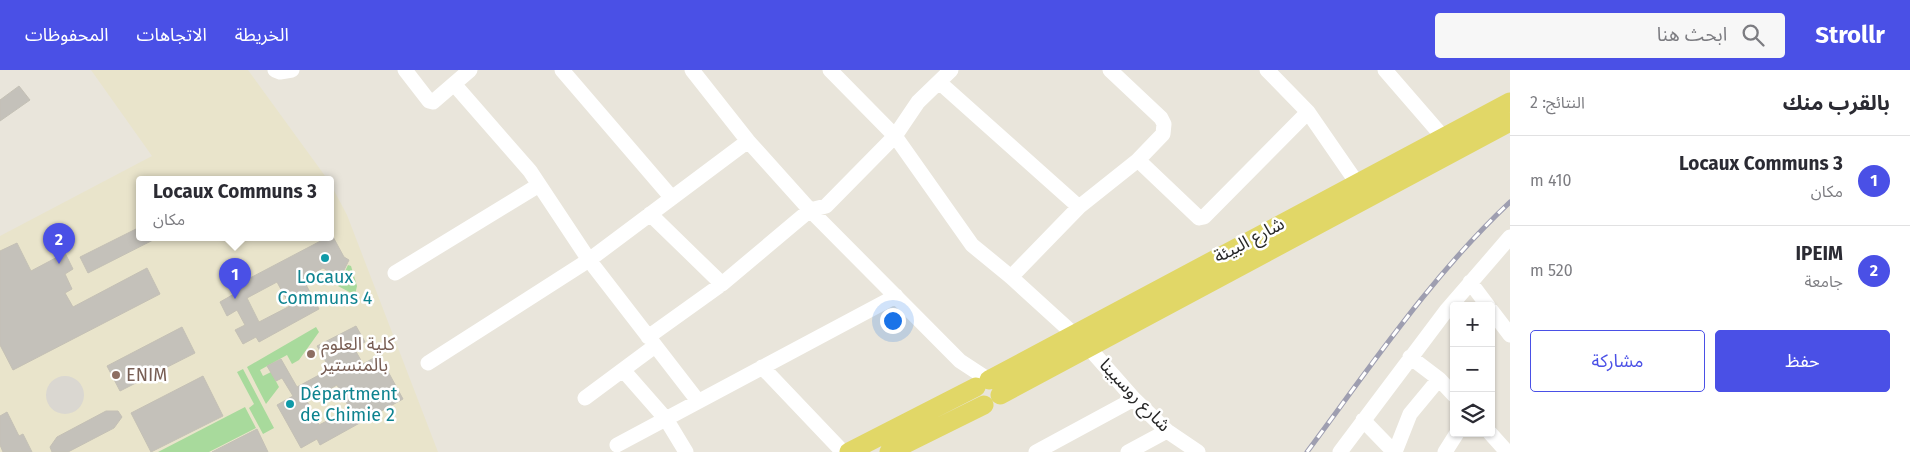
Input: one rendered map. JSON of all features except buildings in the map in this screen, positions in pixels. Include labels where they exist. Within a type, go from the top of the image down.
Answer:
[{"type":"main road","name":"شارع البيئة","points":[[849,452],[1074,336],[1510,102]]},
{"type":"main road","name":"شارع البيئة","points":[[899,450],[984,405],[992,404],[1000,395],[1510,122]]},
{"type":"main road","points":[[984,405],[975,396],[982,384],[993,381],[999,387],[1000,395]]},
{"type":"street","points":[[275,70],[280,72],[292,70]]},
{"type":"street","points":[[405,70],[429,101],[436,100],[470,70]]},
{"type":"street","points":[[562,70],[672,198]]},
{"type":"street","points":[[692,70],[748,141],[810,210],[982,384]]},
{"type":"street","name":"شارع روسبينا","points":[[830,70],[895,136],[972,245],[1011,277],[1089,348],[1134,399],[1167,431],[1198,452]]},
{"type":"street","points":[[1011,277],[1079,206],[1138,160],[1163,134],[1164,124],[1161,118],[1110,70]]},
{"type":"street","points":[[1267,70],[1308,112],[1357,183]]},
{"type":"street","points":[[1385,70],[1444,136]]},
{"type":"street","points":[[585,398],[623,370],[652,341],[810,210],[826,206],[895,136],[918,102],[945,74],[1079,206]]},
{"type":"street","points":[[454,84],[530,171],[590,260],[698,401]]},
{"type":"street","points":[[1138,160],[1199,218],[1204,217],[1308,112]]},
{"type":"street","points":[[428,363],[590,260],[748,141]]},
{"type":"street","points":[[395,274],[539,185]]},
{"type":"street","points":[[650,214],[722,284]]},
{"type":"street","points":[[1340,452],[1410,357],[1470,282],[1510,236]]},
{"type":"street","points":[[1470,282],[1485,302]]},
{"type":"street","points":[[617,444],[896,296]]},
{"type":"street","points":[[1495,315],[1510,335]]},
{"type":"street","points":[[1410,357],[1439,379],[1451,392]]},
{"type":"street","points":[[762,367],[843,452]]},
{"type":"street","points":[[623,370],[666,419],[686,452]]},
{"type":"street","points":[[1363,420],[1394,452],[1410,414],[1439,379]]},
{"type":"street","points":[[1036,452],[1134,399]]},
{"type":"street","points":[[1128,452],[1167,431]]},
{"type":"street","points":[[1445,452],[1454,437]]},
{"type":"street","points":[[1494,437],[1508,452]]},
{"type":"shaded area","points":[[91,70],[248,70],[325,176],[136,176],[136,241],[334,241],[334,191],[347,215],[438,452],[0,452],[0,236],[152,156]]},
{"type":"shaded area","points":[[65,376],[72,377],[78,382],[83,388],[83,402],[78,408],[72,413],[65,414],[58,413],[52,408],[47,402],[46,395],[47,388],[52,382],[58,377]]},
{"type":"green space","points":[[348,265],[351,266],[357,286],[355,295],[338,286]]},
{"type":"green space","points":[[316,327],[319,332],[299,360],[292,364],[287,355],[260,370],[263,376],[271,372],[279,387],[266,404],[247,367]]},
{"type":"green space","points":[[243,369],[274,428],[263,434],[249,408],[254,404],[237,372]]},
{"type":"green space","points":[[245,407],[256,428],[209,452],[158,452]]},
{"type":"railway","points":[[1307,452],[1428,291],[1454,260],[1510,202]]},
{"type":"place","name":"Locaux Communs 4","points":[[325,258]]},
{"type":"place","name":"IPEIM","points":[[59,264]]},
{"type":"place","name":"Locaux Communs 3","points":[[235,299]]},
{"type":"place","name":"كلية العلوم بالمنستير","points":[[311,354]]},
{"type":"place","name":"ENIM","points":[[116,375]]},
{"type":"place","name":"Départment de Chimie 2","points":[[290,404]]}]
